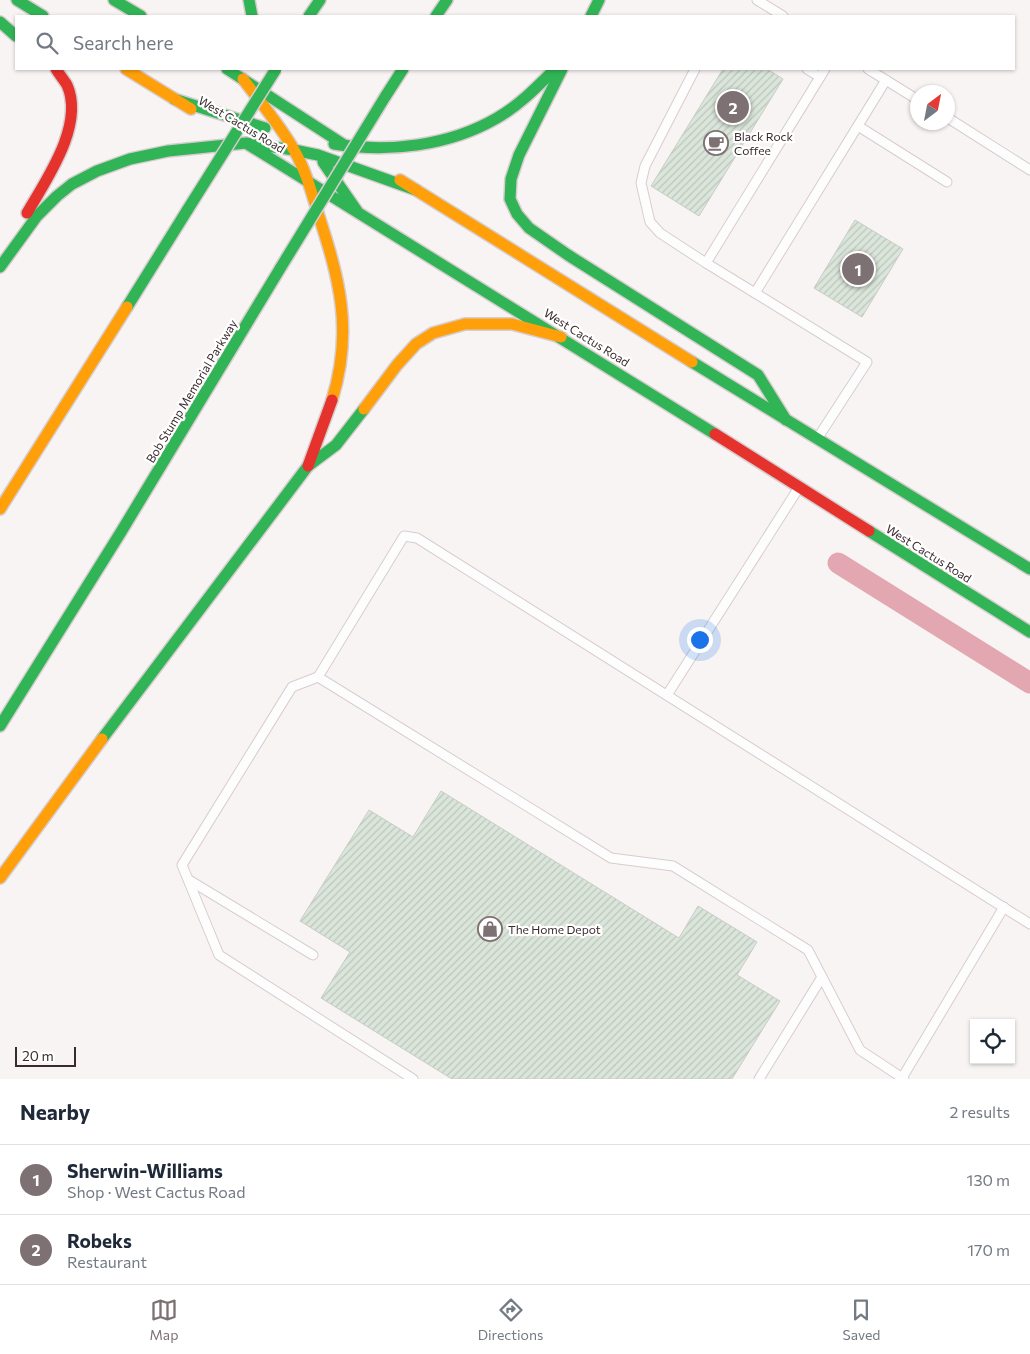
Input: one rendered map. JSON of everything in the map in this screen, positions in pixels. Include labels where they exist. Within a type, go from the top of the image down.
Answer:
[{"type":"main road","points":[[17,0],[41,15]]},
{"type":"main road","points":[[114,0],[139,15]]},
{"type":"main road","points":[[249,0],[252,15]]},
{"type":"main road","points":[[310,15],[320,0]]},
{"type":"main road","points":[[437,15],[447,0]]},
{"type":"main road","points":[[592,15],[599,0]]},
{"type":"main road","points":[[0,22],[15,35]]},
{"type":"main road","points":[[0,267],[66,139],[72,112],[71,99],[65,82],[57,70]]},
{"type":"main road","name":"West Cactus Road","points":[[128,70],[561,337],[1030,632]]},
{"type":"main road","points":[[228,70],[416,190],[786,420],[1026,564]]},
{"type":"main road","points":[[174,99],[282,133],[299,133],[282,103],[267,70]]},
{"type":"main road","points":[[0,509],[275,70]]},
{"type":"main road","name":"Bob Stump Memorial Parkway","points":[[0,726],[121,532],[402,70]]},
{"type":"main road","points":[[357,211],[318,155],[312,141],[347,146],[405,147],[442,142],[467,134],[486,125],[513,108],[537,90],[554,70]]},
{"type":"main road","points":[[562,70],[519,155],[511,179],[510,199],[517,214],[529,228],[568,255],[758,375],[786,420]]},
{"type":"main road","points":[[243,79],[294,150],[307,180],[336,268],[344,335],[340,368],[331,404],[308,466]]},
{"type":"main road","points":[[0,267],[37,216],[72,184],[130,159],[168,151],[246,143],[294,150],[318,155],[416,190]]},
{"type":"main road","points":[[0,878],[120,714],[308,466],[336,445],[396,365],[416,344],[433,333],[454,326],[487,323],[512,324],[561,337]]},
{"type":"lane","points":[[756,0],[781,15]]},
{"type":"lane","points":[[694,70],[645,166],[641,183],[650,222],[660,233],[706,263],[867,362],[817,439]]},
{"type":"lane","points":[[870,70],[910,95]]},
{"type":"lane","points":[[706,263],[822,73]]},
{"type":"lane","points":[[755,293],[886,80]]},
{"type":"lane","points":[[955,122],[1030,170]]},
{"type":"lane","points":[[858,126],[947,182]]},
{"type":"lane","points":[[667,695],[799,487]]},
{"type":"lane","points":[[413,1079],[218,955],[182,865],[292,687],[318,676],[404,536],[417,538],[1030,924]]},
{"type":"lane","points":[[318,676],[611,858],[673,866],[808,950],[860,1050],[903,1078],[1004,907]]},
{"type":"lane","points":[[189,879],[313,956]]},
{"type":"lane","points":[[759,1079],[822,977]]},
{"type":"building","points":[[722,70],[769,70],[783,79],[699,216],[651,186]]},
{"type":"building","points":[[855,220],[903,249],[862,317],[814,288]]},
{"type":"building","name":"The Home Depot","points":[[441,791],[679,938],[698,906],[757,942],[737,975],[780,1001],[732,1079],[452,1079],[321,998],[350,952],[300,921],[369,810],[413,837]]},
{"type":"waterway","points":[[838,563],[1030,683]]},
{"type":"traffic: fast","points":[[17,0],[41,15]]},
{"type":"traffic: fast","points":[[114,0],[139,15]]},
{"type":"traffic: fast","points":[[249,0],[252,15]]},
{"type":"traffic: fast","points":[[310,15],[320,0]]},
{"type":"traffic: fast","points":[[437,15],[447,0]]},
{"type":"traffic: fast","points":[[592,15],[599,0]]},
{"type":"traffic: fast","points":[[0,22],[15,35]]},
{"type":"traffic: fast","points":[[229,70],[352,150]]},
{"type":"traffic: fast","points":[[188,209],[275,70]]},
{"type":"traffic: fast","points":[[385,97],[402,70]]},
{"type":"traffic: fast","points":[[562,70],[519,155],[511,179],[510,199],[517,214],[529,228],[568,255],[758,375],[786,420]]},
{"type":"traffic: fast","points":[[334,144],[355,147],[397,147],[439,141],[459,135],[478,128],[505,113],[526,97],[552,72]]},
{"type":"traffic: fast","points":[[281,267],[385,97]]},
{"type":"traffic: fast","points":[[174,99],[265,128]]},
{"type":"traffic: fast","points":[[0,267],[37,216],[72,184],[97,171],[130,159],[168,151],[246,143],[294,150],[318,155],[416,190]]},
{"type":"traffic: fast","points":[[249,145],[715,434]]},
{"type":"traffic: fast","points":[[323,162],[357,211]]},
{"type":"traffic: fast","points":[[127,307],[188,209]]},
{"type":"traffic: fast","points":[[0,726],[121,532],[281,267]]},
{"type":"traffic: fast","points":[[692,362],[1030,569]]},
{"type":"traffic: fast","points":[[102,739],[308,466],[336,445],[364,409]]},
{"type":"traffic: fast","points":[[869,531],[1030,632]]},
{"type":"traffic: slow","points":[[128,70],[191,109]]},
{"type":"traffic: slow","points":[[243,79],[283,132],[298,157],[305,172],[332,258],[341,304],[343,327],[339,374],[332,400]]},
{"type":"traffic: slow","points":[[400,180],[692,362]]},
{"type":"traffic: slow","points":[[0,509],[127,307]]},
{"type":"traffic: slow","points":[[364,409],[397,365],[416,344],[433,333],[465,324],[512,324],[561,337]]},
{"type":"traffic: slow","points":[[0,878],[102,739]]},
{"type":"traffic: jam","points":[[27,213],[61,152],[71,117],[71,101],[67,85],[57,70]]},
{"type":"traffic: jam","points":[[308,466],[332,400]]},
{"type":"traffic: jam","points":[[715,434],[869,531]]},
{"type":"place","name":"Robeks","points":[[733,107]]},
{"type":"place","name":"Black Rock Coffee","points":[[716,143]]},
{"type":"place","name":"Sherwin-Williams","points":[[858,269]]},
{"type":"place","name":"The Home Depot","points":[[490,929]]}]
